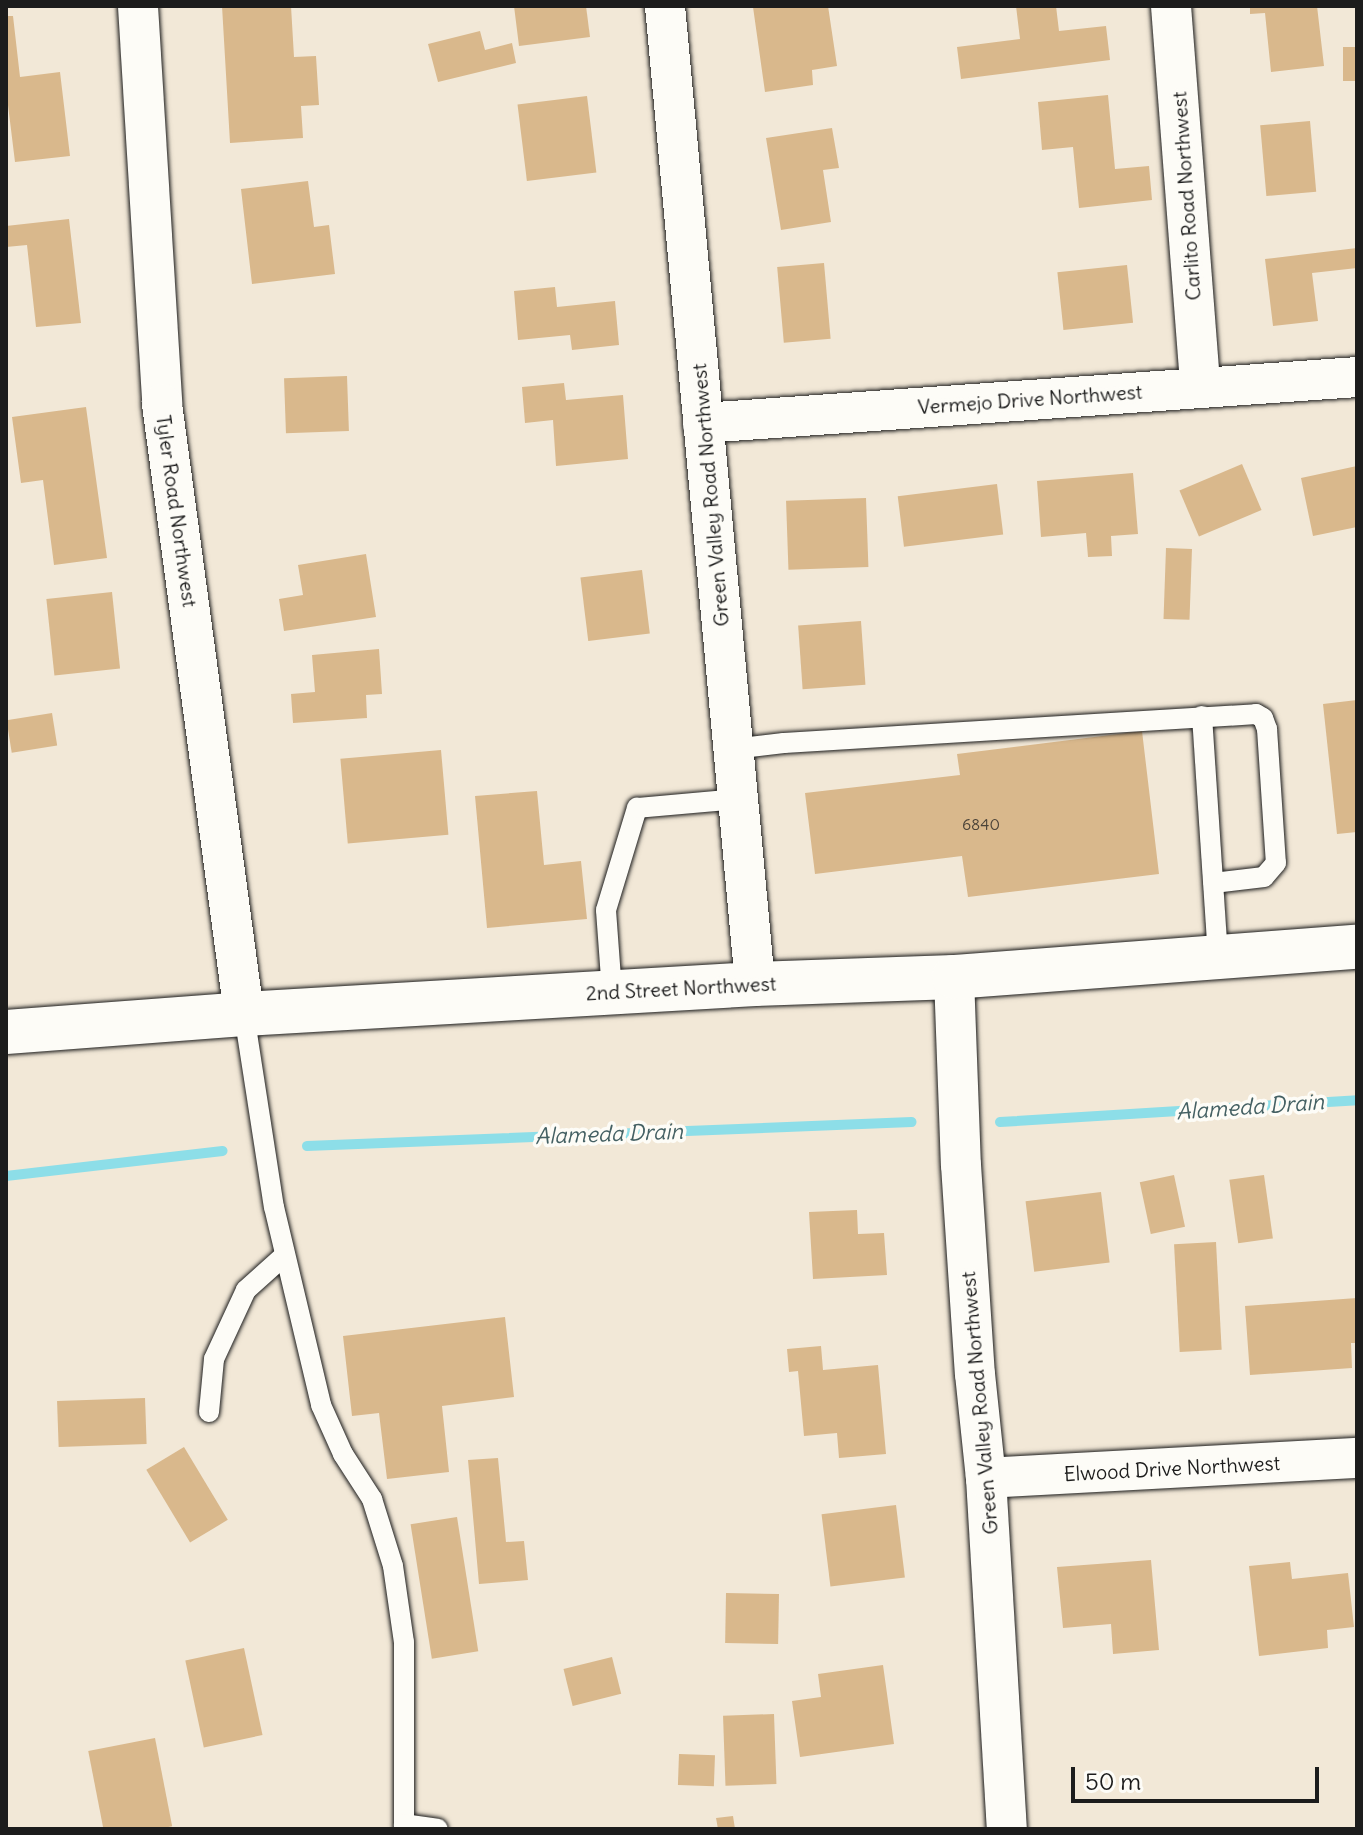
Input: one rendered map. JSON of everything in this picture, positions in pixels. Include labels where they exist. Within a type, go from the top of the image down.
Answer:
[{"type":"main road","name":"2nd Street Northwest","points":[[6,1032],[612,992],[954,977],[1357,947]]},
{"type":"street","name":"Tyler Road Northwest","points":[[138,6],[162,404],[244,1014]]},
{"type":"street","name":"Green Valley Road Northwest","points":[[665,6],[755,984]]},
{"type":"street","name":"Carlito Road Northwest","points":[[1171,6],[1200,387]]},
{"type":"street","name":"Vermejo Drive Northwest","points":[[703,423],[1357,377]]},
{"type":"street","name":"Green Valley Road Northwest","points":[[954,977],[961,1165],[975,1374],[986,1478],[1007,1829]]},
{"type":"street","name":"Elwood Drive Northwest","points":[[986,1478],[1357,1458]]},
{"type":"lane","points":[[733,749],[784,743],[1256,714],[1263,718],[1267,729],[1276,863],[1264,877],[1213,883]]},
{"type":"lane","points":[[1202,716],[1218,957]]},
{"type":"lane","points":[[612,992],[606,910],[637,808],[737,799]]},
{"type":"lane","points":[[244,1014],[285,1255],[328,1425],[372,1499],[393,1566],[404,1642],[404,1826],[438,1829]]},
{"type":"lane","points":[[209,1412],[214,1359],[246,1290],[285,1255]]},
{"type":"building","points":[[222,6],[291,6],[294,57],[316,56],[319,105],[301,106],[303,138],[230,143]]},
{"type":"building","points":[[514,6],[586,6],[590,37],[519,46]]},
{"type":"building","points":[[828,6],[837,66],[812,70],[813,85],[765,92],[753,7]]},
{"type":"building","points":[[1016,6],[1056,6],[1059,31],[1106,26],[1110,60],[961,79],[957,47],[1020,39]]},
{"type":"building","points":[[1250,6],[1317,6],[1324,66],[1271,72],[1265,13],[1250,14]]},
{"type":"building","points":[[6,16],[13,16],[20,77],[60,72],[70,156],[15,162],[6,89]]},
{"type":"building","points":[[480,31],[485,50],[512,43],[516,63],[438,82],[428,44]]},
{"type":"building","points":[[1343,47],[1357,47],[1357,81],[1343,81]]},
{"type":"building","points":[[1108,95],[1115,169],[1149,166],[1152,200],[1079,208],[1073,147],[1042,150],[1038,102]]},
{"type":"building","points":[[587,96],[596,172],[527,181],[518,105]]},
{"type":"building","points":[[1310,121],[1316,192],[1266,196],[1260,125]]},
{"type":"building","points":[[832,128],[839,168],[823,170],[831,222],[781,230],[766,138]]},
{"type":"building","points":[[308,181],[314,227],[329,225],[335,274],[252,284],[241,189]]},
{"type":"building","points":[[69,219],[81,323],[36,327],[27,245],[6,247],[6,226]]},
{"type":"building","points":[[1357,248],[1357,268],[1312,273],[1318,321],[1273,326],[1265,259]]},
{"type":"building","points":[[824,263],[831,339],[784,343],[777,267]]},
{"type":"building","points":[[1127,265],[1133,323],[1063,330],[1057,272]]},
{"type":"building","points":[[555,287],[557,307],[615,301],[619,345],[572,350],[570,335],[518,340],[514,291]]},
{"type":"building","points":[[347,376],[349,431],[286,433],[284,378]]},
{"type":"building","points":[[564,383],[566,400],[623,395],[628,459],[556,466],[553,420],[525,423],[522,387]]},
{"type":"building","points":[[86,407],[107,558],[54,565],[43,480],[21,483],[12,417]]},
{"type":"building","points":[[1242,464],[1262,510],[1199,537],[1179,491]]},
{"type":"building","points":[[1357,466],[1357,527],[1313,536],[1301,478]]},
{"type":"building","points":[[1133,473],[1138,534],[1111,536],[1112,556],[1088,557],[1086,533],[1041,537],[1037,481]]},
{"type":"building","points":[[997,484],[1003,535],[904,547],[898,496]]},
{"type":"building","points":[[866,498],[868,567],[788,570],[786,501]]},
{"type":"building","points":[[1166,548],[1192,549],[1190,620],[1164,619]]},
{"type":"building","points":[[366,554],[376,617],[284,631],[279,599],[303,595],[298,565]]},
{"type":"building","points":[[642,570],[650,634],[588,641],[580,578]]},
{"type":"building","points":[[112,592],[120,669],[54,675],[46,599]]},
{"type":"building","points":[[861,621],[865,685],[803,689],[798,625]]},
{"type":"building","points":[[379,649],[382,694],[366,695],[367,718],[293,723],[291,694],[315,692],[312,655]]},
{"type":"building","points":[[1357,700],[1357,832],[1337,834],[1323,704]]},
{"type":"building","points":[[52,713],[57,746],[12,753],[7,720]]},
{"type":"building","points":[[1142,731],[1159,874],[968,897],[962,856],[815,874],[805,793],[960,775],[957,754]]},
{"type":"building","points":[[441,750],[448,835],[348,843],[340,759]]},
{"type":"building","points":[[537,791],[544,865],[581,861],[587,919],[487,928],[475,796]]},
{"type":"building","points":[[1174,1175],[1185,1227],[1151,1234],[1140,1182]]},
{"type":"building","points":[[1264,1175],[1273,1238],[1238,1243],[1229,1180]]},
{"type":"building","points":[[1101,1192],[1110,1262],[1034,1272],[1026,1201]]},
{"type":"building","points":[[857,1210],[858,1234],[884,1233],[887,1275],[813,1279],[809,1212]]},
{"type":"building","points":[[1216,1242],[1222,1350],[1180,1352],[1174,1244]]},
{"type":"building","points":[[1357,1298],[1357,1343],[1351,1343],[1352,1368],[1250,1375],[1245,1306]]},
{"type":"building","points":[[505,1317],[514,1397],[442,1406],[449,1472],[387,1479],[379,1413],[352,1416],[343,1336]]},
{"type":"building","points":[[821,1346],[823,1370],[878,1365],[886,1454],[839,1458],[837,1433],[804,1436],[798,1371],[789,1372],[787,1349]]},
{"type":"building","points":[[145,1398],[147,1444],[59,1447],[57,1401]]},
{"type":"building","points":[[184,1447],[228,1520],[190,1543],[146,1470]]},
{"type":"building","points":[[498,1458],[506,1542],[524,1541],[528,1580],[479,1584],[468,1460]]},
{"type":"building","points":[[896,1505],[905,1577],[830,1587],[822,1514]]},
{"type":"building","points":[[457,1517],[478,1651],[432,1659],[411,1524]]},
{"type":"building","points":[[1151,1560],[1159,1650],[1113,1654],[1111,1624],[1063,1628],[1057,1567]]},
{"type":"building","points":[[1290,1562],[1292,1579],[1348,1573],[1354,1627],[1327,1630],[1328,1648],[1259,1656],[1249,1566]]},
{"type":"building","points":[[726,1593],[779,1594],[778,1644],[725,1643]]},
{"type":"building","points":[[244,1648],[263,1735],[204,1748],[185,1660]]},
{"type":"building","points":[[612,1657],[621,1694],[573,1706],[563,1669]]},
{"type":"building","points":[[883,1665],[894,1744],[800,1757],[792,1701],[821,1697],[818,1674]]},
{"type":"building","points":[[774,1714],[776,1784],[725,1786],[723,1716]]},
{"type":"building","points":[[155,1738],[172,1826],[103,1829],[88,1751]]},
{"type":"building","points":[[679,1754],[715,1755],[714,1786],[678,1785]]},
{"type":"building","points":[[733,1816],[735,1829],[718,1829],[716,1818]]},
{"type":"waterway","name":"Alameda Drain","points":[[1000,1122],[1357,1100]]},
{"type":"waterway","name":"Alameda Drain","points":[[307,1146],[912,1122]]},
{"type":"waterway","name":"Alameda Drain","points":[[6,1176],[223,1151]]}]
